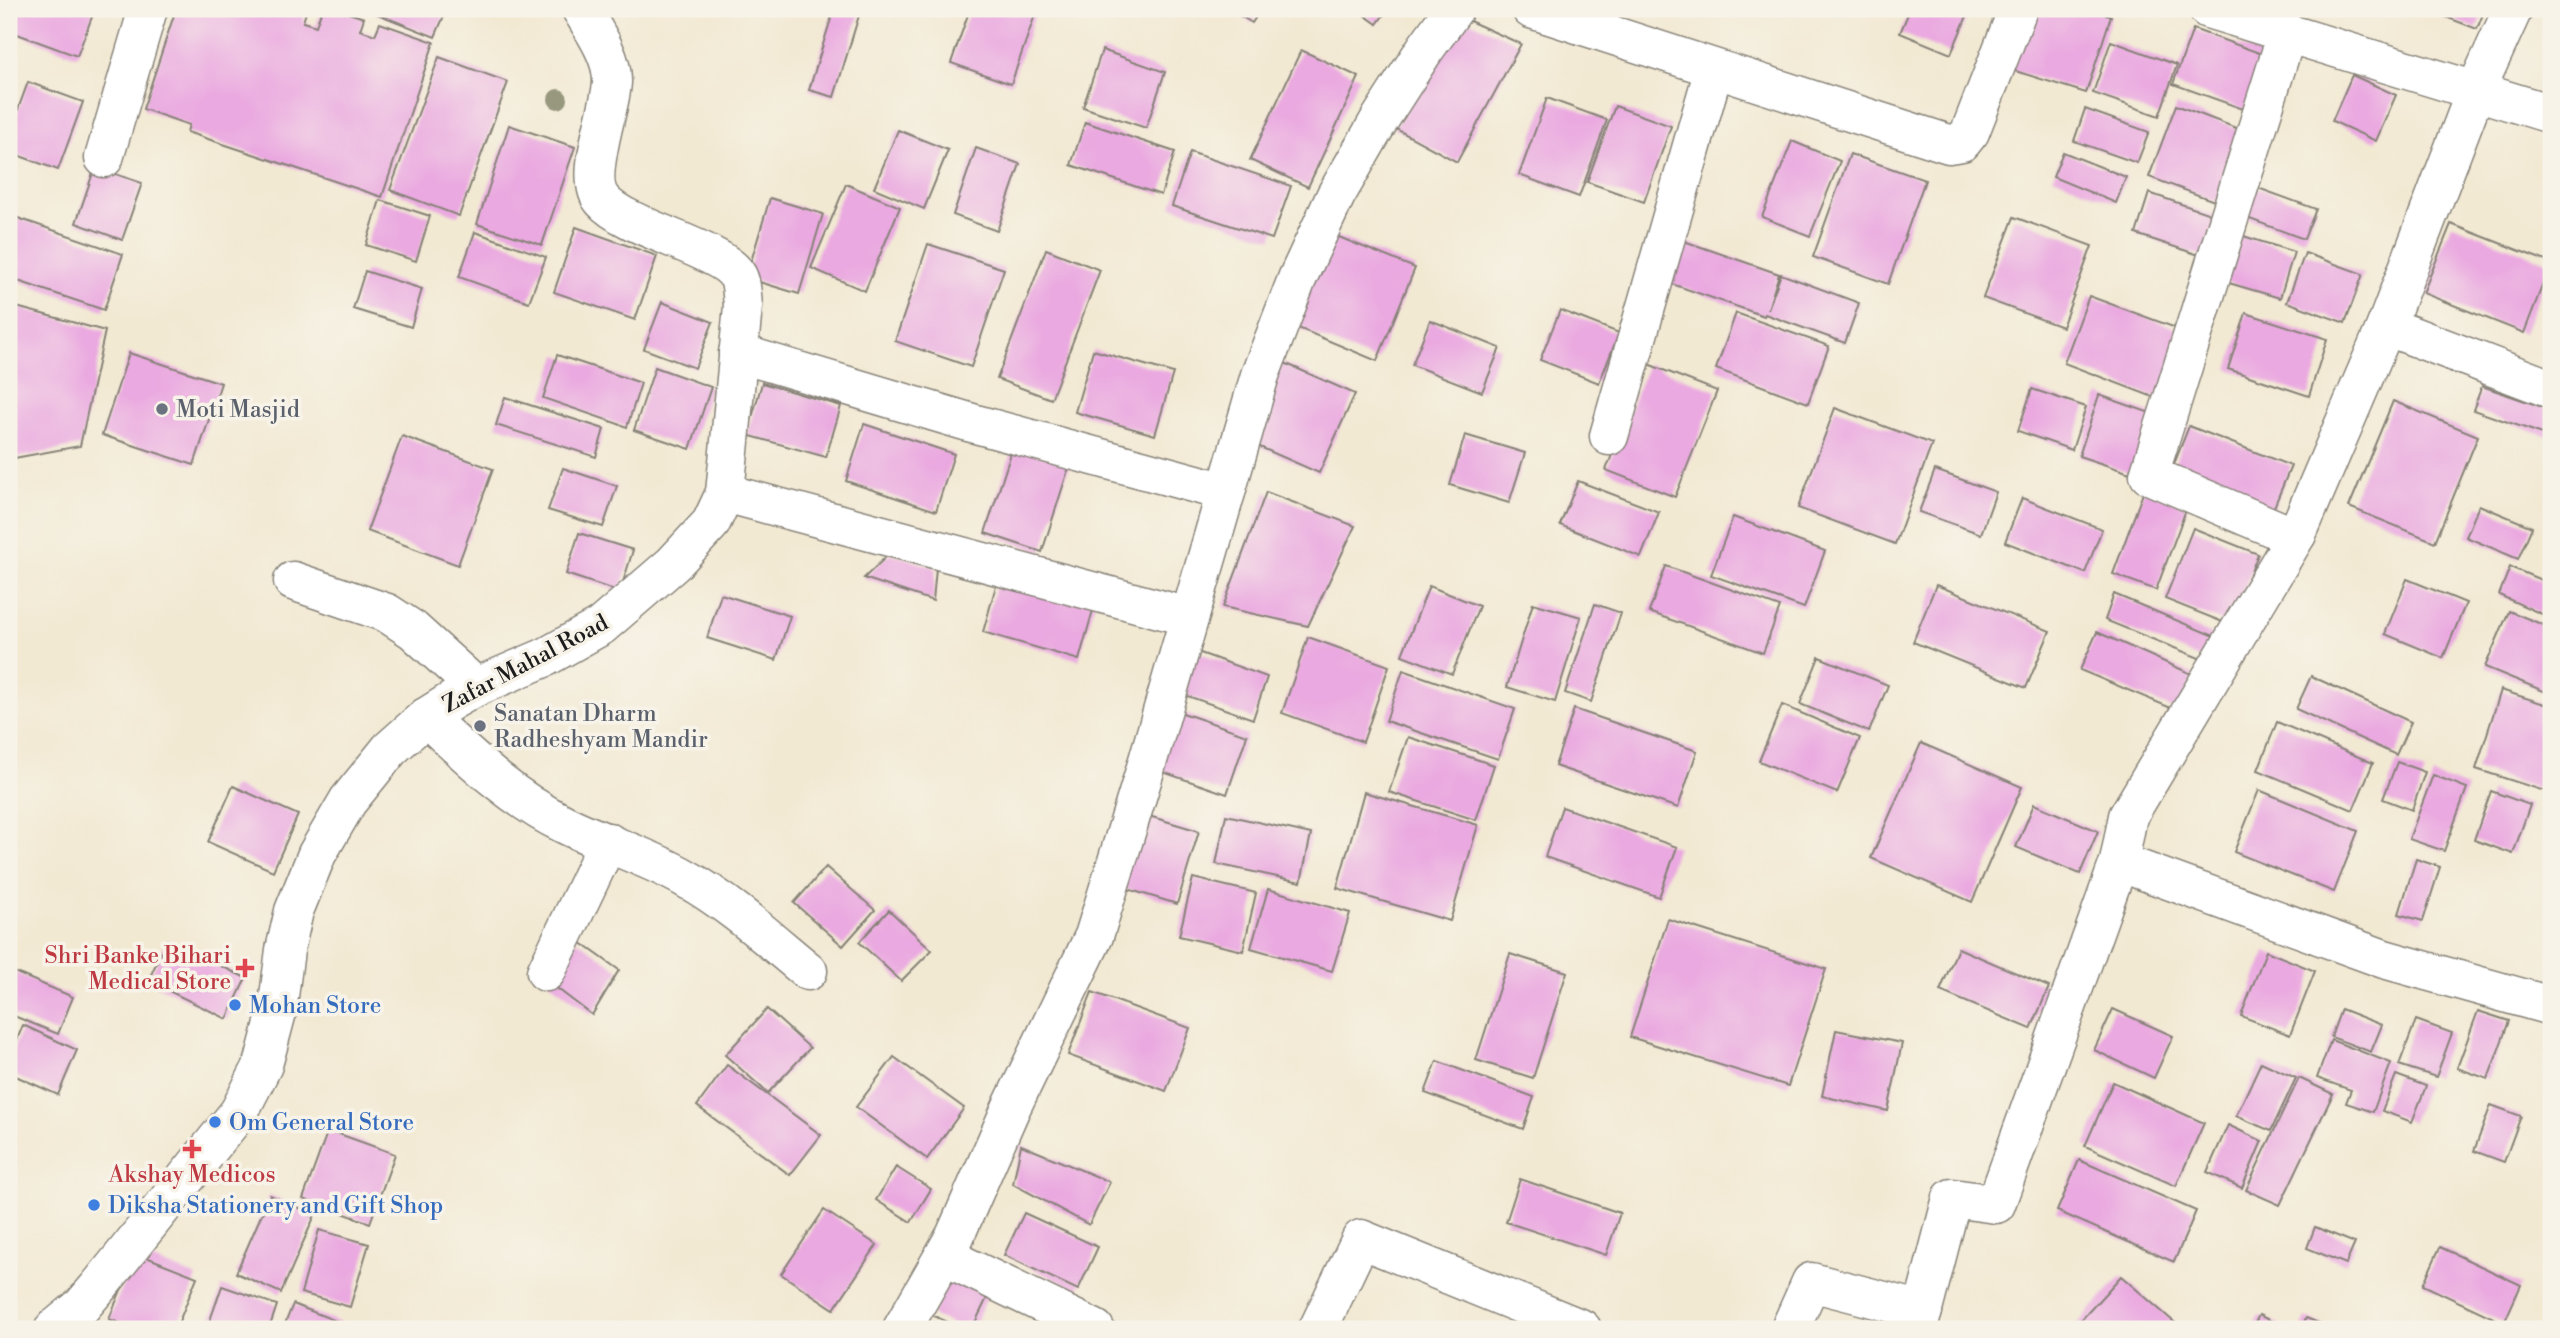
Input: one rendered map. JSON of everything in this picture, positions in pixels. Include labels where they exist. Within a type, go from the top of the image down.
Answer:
[{"type":"street","points":[[104,158],[148,9]]},
{"type":"street","name":"Zafar Mahal Road","points":[[54,1329],[82,1306],[239,1112],[263,1065],[277,1012],[285,950],[294,911],[317,854],[348,801],[390,749],[426,717],[476,687],[546,657],[601,625],[673,564],[711,523],[725,493],[743,306],[738,276],[723,262],[700,249],[619,213],[601,200],[594,185],[601,132],[612,81],[600,41],[581,9]]},
{"type":"street","points":[[902,1329],[944,1256],[1011,1108],[1094,936],[1260,375],[1302,267],[1336,195],[1380,118],[1454,9]]},
{"type":"street","points":[[1531,9],[1949,144],[1962,142],[1970,132],[2018,9]]},
{"type":"street","points":[[2210,9],[2551,114]]},
{"type":"street","points":[[1790,1329],[1811,1282],[1921,1320],[1952,1198],[1996,1204],[2119,862],[2129,816],[2297,534],[2386,326],[2476,90],[2513,9]]},
{"type":"street","points":[[2287,33],[2149,475],[2285,533],[2297,534]]},
{"type":"street","points":[[1609,436],[1714,69]]},
{"type":"street","points":[[2386,326],[2551,389]]},
{"type":"street","points":[[738,352],[972,423],[1226,492]]},
{"type":"street","points":[[725,493],[1189,617]]},
{"type":"street","points":[[293,581],[387,613],[413,630],[476,687]]},
{"type":"street","points":[[426,717],[472,760],[527,803],[564,824],[686,878],[741,915],[808,971]]},
{"type":"street","points":[[547,972],[608,842]]},
{"type":"street","points":[[2119,862],[2384,959],[2551,1005]]},
{"type":"street","points":[[1318,1329],[1361,1239],[1582,1329]]},
{"type":"street","points":[[944,1256],[1095,1329]]},
{"type":"building","points":[[9,9],[95,9],[77,56],[9,31]]},
{"type":"building","points":[[176,9],[307,9],[303,22],[316,26],[322,9],[336,9],[364,18],[360,30],[375,35],[380,23],[434,42],[382,197],[187,132],[189,125],[143,109]]},
{"type":"building","points":[[377,9],[447,9],[435,37],[375,13]]},
{"type":"building","points":[[834,9],[861,9],[834,97],[809,90]]},
{"type":"building","points":[[970,9],[1037,9],[1011,84],[951,63]]},
{"type":"building","points":[[1229,9],[1261,9],[1252,23]]},
{"type":"building","points":[[1356,9],[1388,9],[1377,24]]},
{"type":"building","points":[[1910,9],[1970,9],[1951,54],[1900,33]]},
{"type":"building","points":[[2032,9],[2088,9],[2111,16],[2086,93],[2012,70]]},
{"type":"building","points":[[2425,9],[2485,9],[2477,29]]},
{"type":"building","points":[[1465,19],[1521,44],[1457,162],[1394,128]]},
{"type":"building","points":[[2193,29],[2265,55],[2246,110],[2173,84]]},
{"type":"building","points":[[2111,41],[2177,65],[2159,116],[2093,93]]},
{"type":"building","points":[[1102,50],[1165,72],[1146,128],[1083,107]]},
{"type":"building","points":[[1301,50],[1359,77],[1308,187],[1250,160]]},
{"type":"building","points":[[439,57],[508,82],[459,216],[390,190]]},
{"type":"building","points":[[2352,75],[2396,95],[2376,141],[2332,121]]},
{"type":"building","points":[[28,82],[83,102],[58,170],[9,152],[9,134]]},
{"type":"building","points":[[1547,98],[1607,120],[1579,197],[1519,175]]},
{"type":"building","points":[[2176,105],[2244,131],[2217,202],[2149,177]]},
{"type":"building","points":[[1615,106],[1671,126],[1644,202],[1587,182]]},
{"type":"building","points":[[2085,109],[2149,132],[2137,163],[2074,141]]},
{"type":"building","points":[[1085,122],[1175,152],[1161,195],[1071,165]]},
{"type":"building","points":[[509,125],[575,147],[542,245],[477,224]]},
{"type":"building","points":[[898,130],[948,150],[924,209],[874,188]]},
{"type":"building","points":[[1792,141],[1840,161],[1810,236],[1762,217]]},
{"type":"building","points":[[976,148],[1020,164],[997,231],[953,215]]},
{"type":"building","points":[[1190,152],[1291,186],[1272,239],[1172,206]]},
{"type":"building","points":[[2063,152],[2126,177],[2116,203],[2053,177]]},
{"type":"building","points":[[1850,154],[1925,180],[1888,284],[1813,257]]},
{"type":"building","points":[[95,167],[142,183],[122,240],[76,223]]},
{"type":"building","points":[[846,184],[900,207],[865,291],[811,268]]},
{"type":"building","points":[[2247,184],[2316,209],[2304,239],[2236,214]]},
{"type":"building","points":[[2149,193],[2222,218],[2208,258],[2136,234]]},
{"type":"building","points":[[770,198],[823,214],[799,294],[746,278]]},
{"type":"building","points":[[380,200],[430,216],[416,261],[366,245]]},
{"type":"building","points":[[9,215],[123,254],[104,310],[9,278]]},
{"type":"building","points":[[2014,217],[2092,246],[2062,327],[1983,298]]},
{"type":"building","points":[[2451,224],[2551,263],[2524,333],[2423,293]]},
{"type":"building","points":[[576,227],[657,256],[635,320],[554,292]]},
{"type":"building","points":[[475,232],[546,257],[529,302],[459,277]]},
{"type":"building","points":[[1329,233],[1415,268],[1377,361],[1291,325]]},
{"type":"building","points":[[2237,234],[2294,252],[2280,298],[2222,281]]},
{"type":"building","points":[[1684,241],[1779,274],[1768,309],[1781,274],[1859,303],[1845,343],[1669,283]]},
{"type":"building","points":[[928,244],[1004,269],[971,367],[895,341]]},
{"type":"building","points":[[1046,249],[1100,270],[1051,399],[997,379]]},
{"type":"building","points":[[2305,253],[2363,274],[2345,323],[2287,302]]},
{"type":"building","points":[[365,271],[422,289],[411,327],[353,309]]},
{"type":"building","points":[[2089,296],[2187,332],[2161,400],[2064,363]]},
{"type":"building","points":[[662,302],[713,322],[695,368],[644,349]]},
{"type":"building","points":[[9,305],[105,331],[80,446],[9,459]]},
{"type":"building","points":[[1560,310],[1619,333],[1599,383],[1540,360]]},
{"type":"building","points":[[1736,313],[1829,346],[1808,403],[1716,369]]},
{"type":"building","points":[[2246,313],[2327,339],[2309,396],[2228,369]]},
{"type":"building","points":[[1430,320],[1500,348],[1482,392],[1412,365]]},
{"type":"building","points":[[1093,350],[1173,373],[1155,435],[1075,412]]},
{"type":"building","name":"Moti Masjid","points":[[129,353],[221,383],[194,465],[102,435]]},
{"type":"building","points":[[557,355],[641,383],[627,427],[543,398]]},
{"type":"building","points":[[1280,361],[1355,394],[1319,473],[1244,440]]},
{"type":"building","points":[[1648,364],[1717,391],[1675,497],[1606,470]]},
{"type":"building","points":[[655,367],[711,387],[690,449],[634,430]]},
{"type":"building","points":[[762,383],[841,406],[826,457],[747,435]]},
{"type":"building","points":[[2482,386],[2551,410],[2551,437],[2473,410]]},
{"type":"building","points":[[2032,389],[2086,407],[2072,450],[2018,431]]},
{"type":"building","points":[[2099,395],[2159,416],[2139,476],[2079,456]]},
{"type":"building","points":[[505,397],[604,429],[596,457],[496,425]]},
{"type":"building","points":[[2393,401],[2478,436],[2435,542],[2349,507]]},
{"type":"building","points":[[1835,408],[1932,444],[1895,544],[1798,508]]},
{"type":"building","points":[[864,424],[954,454],[936,511],[846,481]]},
{"type":"building","points":[[2189,426],[2291,466],[2270,517],[2169,477]]},
{"type":"building","points":[[1465,435],[1525,453],[1509,503],[1450,485]]},
{"type":"building","points":[[402,436],[493,469],[458,565],[367,531]]},
{"type":"building","points":[[1013,447],[1070,464],[1042,552],[985,533]]},
{"type":"building","points":[[563,468],[617,486],[603,527],[548,510]]},
{"type":"building","points":[[1935,470],[1996,492],[1981,534],[1919,512]]},
{"type":"building","points":[[1578,481],[1659,512],[1641,557],[1560,525]]},
{"type":"building","points":[[2144,490],[2187,507],[2156,590],[2113,574]]},
{"type":"building","points":[[1266,492],[1355,526],[1308,626],[1223,607]]},
{"type":"building","points":[[2022,498],[2102,529],[2085,573],[2005,542]]},
{"type":"building","points":[[2479,505],[2532,527],[2518,559],[2466,537]]},
{"type":"building","points":[[1733,517],[1825,551],[1804,608],[1711,575]]},
{"type":"building","points":[[2193,528],[2258,554],[2230,625],[2165,599]]},
{"type":"building","points":[[579,533],[633,550],[620,592],[566,574]]},
{"type":"building","points":[[890,553],[936,568],[933,601],[864,578]]},
{"type":"building","points":[[1666,566],[1780,607],[1763,653],[1649,612]]},
{"type":"building","points":[[2510,567],[2551,584],[2551,618],[2499,595]]},
{"type":"building","points":[[999,575],[1095,603],[1079,660],[983,632]]},
{"type":"building","points":[[2407,579],[2466,603],[2443,658],[2385,634]]},
{"type":"building","points":[[1936,585],[2050,631],[2026,688],[1913,642]]},
{"type":"building","points":[[1429,586],[1479,606],[1452,674],[1402,655]]},
{"type":"building","points":[[721,594],[790,616],[776,660],[707,638]]},
{"type":"building","points":[[2114,594],[2214,636],[2204,660],[2105,620]]},
{"type":"building","points":[[1533,603],[1581,617],[1555,702],[1507,687]]},
{"type":"building","points":[[1595,604],[1621,613],[1591,702],[1565,693]]},
{"type":"building","points":[[2509,611],[2551,628],[2551,694],[2485,667]]},
{"type":"building","points":[[2097,632],[2194,675],[2178,711],[2080,670]]},
{"type":"building","points":[[1308,637],[1389,666],[1363,742],[1282,713]]},
{"type":"building","points":[[1192,650],[1267,677],[1253,719],[1176,692]]},
{"type":"building","points":[[1819,657],[1888,685],[1869,732],[1800,704]]},
{"type":"building","points":[[1403,670],[1515,709],[1498,759],[1386,721]]},
{"type":"building","points":[[2311,676],[2411,722],[2396,755],[2296,709]]},
{"type":"building","points":[[2501,690],[2551,706],[2551,793],[2476,769]]},
{"type":"building","points":[[1782,705],[1860,738],[1837,793],[1759,761]]},
{"type":"building","points":[[1171,709],[1247,735],[1227,794],[1151,768]]},
{"type":"building","points":[[1574,709],[1697,751],[1678,808],[1555,766]]},
{"type":"building","points":[[2277,722],[2373,763],[2353,810],[2258,770]]},
{"type":"building","points":[[1408,737],[1494,765],[1476,820],[1389,792]]},
{"type":"building","points":[[1921,743],[2022,787],[1972,902],[1871,858]]},
{"type":"building","points":[[2397,762],[2425,772],[2412,810],[2383,799]]},
{"type":"building","points":[[2433,775],[2467,788],[2444,851],[2409,839]]},
{"type":"building","points":[[233,786],[298,815],[273,871],[208,842]]},
{"type":"building","points":[[2259,790],[2358,831],[2334,892],[2234,852]]},
{"type":"building","points":[[2491,791],[2530,805],[2513,854],[2474,840]]},
{"type":"building","points":[[1364,792],[1478,825],[1450,921],[1337,888]]},
{"type":"building","points":[[2034,804],[2098,831],[2080,874],[2016,847]]},
{"type":"building","points":[[1562,807],[1677,847],[1659,897],[1545,857]]},
{"type":"building","points":[[1142,814],[1199,831],[1177,904],[1121,887]]},
{"type":"building","points":[[1226,815],[1311,834],[1301,882],[1216,864]]},
{"type":"building","points":[[2416,859],[2440,867],[2423,921],[2399,914]]},
{"type":"building","points":[[826,867],[875,910],[843,946],[794,903]]},
{"type":"building","points":[[1193,878],[1256,893],[1243,951],[1179,936]]},
{"type":"building","points":[[1268,889],[1350,913],[1332,971],[1251,948]]},
{"type":"building","points":[[889,910],[932,950],[901,981],[859,942]]},
{"type":"building","points":[[1668,919],[1826,969],[1788,1086],[1630,1037]]},
{"type":"building","points":[[167,940],[246,978],[227,1019],[148,981]]},
{"type":"building","points":[[577,940],[619,970],[592,1015],[550,983]]},
{"type":"building","points":[[1958,948],[2049,987],[2031,1029],[1940,991]]},
{"type":"building","points":[[2266,951],[2315,971],[2290,1035],[2241,1016]]},
{"type":"building","points":[[1510,954],[1567,972],[1533,1078],[1476,1060]]},
{"type":"building","points":[[14,972],[73,997],[58,1034],[9,1014],[9,984]]},
{"type":"building","points":[[1092,992],[1190,1028],[1166,1091],[1068,1055]]},
{"type":"building","points":[[767,1009],[810,1048],[768,1093],[725,1055]]},
{"type":"building","points":[[2113,1009],[2173,1036],[2154,1078],[2094,1050]]},
{"type":"building","points":[[2341,1009],[2382,1025],[2371,1052],[2331,1037]]},
{"type":"building","points":[[2478,1011],[2509,1021],[2488,1079],[2457,1068]]},
{"type":"building","points":[[2416,1020],[2452,1033],[2436,1077],[2399,1065]]},
{"type":"building","points":[[23,1025],[77,1050],[58,1095],[9,1073],[9,1059]]},
{"type":"building","points":[[1836,1030],[1902,1043],[1888,1111],[1822,1096]]},
{"type":"building","points":[[2331,1040],[2391,1063],[2373,1112],[2346,1103],[2351,1090],[2317,1078]]},
{"type":"building","points":[[894,1057],[964,1108],[927,1159],[856,1107]]},
{"type":"building","points":[[1437,1061],[1534,1097],[1523,1129],[1425,1093]]},
{"type":"building","points":[[2261,1062],[2296,1078],[2271,1131],[2236,1116]]},
{"type":"building","points":[[727,1065],[821,1135],[790,1175],[697,1106]]},
{"type":"building","points":[[2396,1075],[2426,1086],[2412,1122],[2382,1111]]},
{"type":"building","points":[[2299,1078],[2333,1094],[2280,1205],[2246,1190]]},
{"type":"building","points":[[2113,1082],[2204,1123],[2176,1186],[2085,1146]]},
{"type":"building","points":[[2491,1105],[2521,1116],[2504,1162],[2474,1151]]},
{"type":"building","points":[[2228,1125],[2262,1141],[2242,1188],[2207,1172]]},
{"type":"building","points":[[328,1130],[395,1154],[370,1223],[303,1199]]},
{"type":"building","points":[[1021,1145],[1110,1182],[1089,1225],[1013,1184]]},
{"type":"building","points":[[2079,1160],[2196,1211],[2174,1262],[2057,1211]]},
{"type":"building","points":[[896,1167],[931,1189],[911,1222],[876,1200]]},
{"type":"building","points":[[1520,1179],[1620,1213],[1606,1255],[1506,1222]]},
{"type":"building","points":[[270,1195],[315,1215],[281,1293],[236,1273]]},
{"type":"building","points":[[824,1210],[877,1245],[834,1309],[781,1274]]},
{"type":"building","points":[[1024,1213],[1098,1247],[1078,1290],[1004,1255]]},
{"type":"building","points":[[2315,1227],[2355,1243],[2346,1264],[2307,1248]]},
{"type":"building","points":[[319,1230],[369,1244],[350,1307],[301,1293]]},
{"type":"building","points":[[2440,1247],[2521,1285],[2504,1323],[2423,1285]]},
{"type":"building","points":[[136,1253],[197,1277],[176,1329],[134,1329],[109,1319]]},
{"type":"building","points":[[2121,1276],[2182,1329],[2073,1329]]},
{"type":"building","points":[[950,1278],[988,1296],[972,1329],[963,1329],[932,1315]]},
{"type":"building","points":[[222,1286],[277,1305],[269,1329],[207,1329]]},
{"type":"building","points":[[293,1304],[349,1326],[348,1329],[283,1329]]},
{"type":"building","points":[[2259,1315],[2286,1329],[2252,1329]]},
{"type":"building","points":[[2306,1318],[2334,1329],[2301,1329]]},
{"type":"place","name":"Moti Masjid","points":[[162,409]]},
{"type":"place","name":"Sanatan Dharm Radheshyam Mandir","points":[[480,726]]},
{"type":"place","name":"Shri Banke Bihari Medical Store","points":[[245,968]]},
{"type":"place","name":"Mohan Store","points":[[235,1005]]},
{"type":"place","name":"Om General Store","points":[[215,1122]]},
{"type":"place","name":"Akshay Medicos","points":[[192,1149]]},
{"type":"place","name":"Diksha Stationery and Gift Shop","points":[[94,1205]]}]
